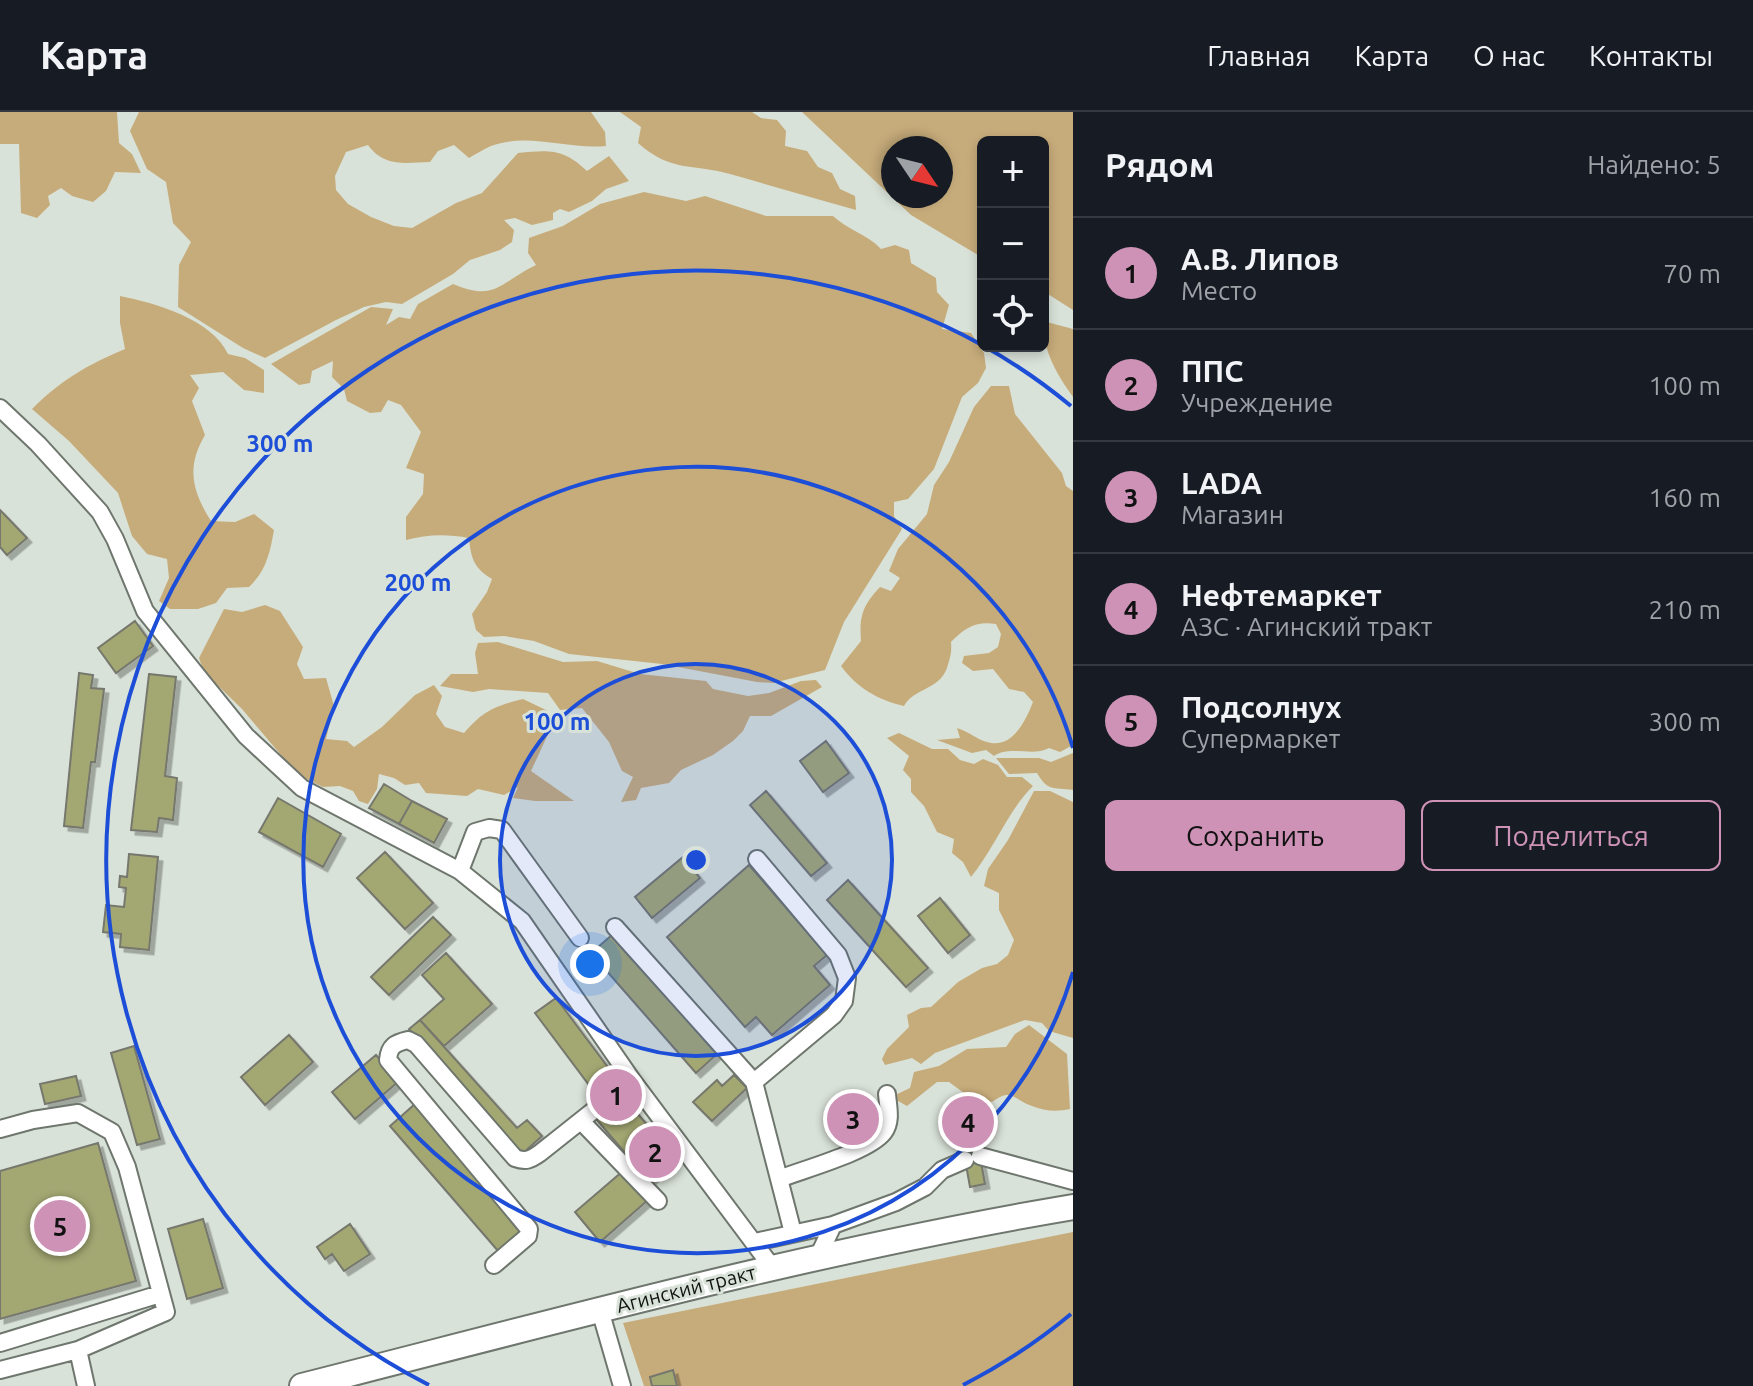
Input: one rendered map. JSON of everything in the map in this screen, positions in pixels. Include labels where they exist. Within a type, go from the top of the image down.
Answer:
[{"type":"highway","name":"Агинский тракт","points":[[302,1386],[772,1267],[963,1226],[1073,1207]]},
{"type":"street","points":[[0,408],[100,512],[115,539],[145,611],[246,736],[302,788],[460,871],[522,921],[632,1080],[772,1267]]},
{"type":"street","points":[[460,871],[475,832],[489,828],[502,830],[580,938]]},
{"type":"street","points":[[754,1082],[834,1015],[844,1001],[847,978],[838,955],[757,859]]},
{"type":"street","points":[[615,927],[754,1082],[793,1233]]},
{"type":"street","points":[[494,1265],[528,1236],[529,1229],[388,1060],[389,1051],[395,1043],[408,1040],[416,1044],[515,1158],[522,1161],[529,1161],[632,1080]]},
{"type":"street","points":[[779,1179],[870,1145],[884,1132],[889,1121],[887,1094]]},
{"type":"street","points":[[0,1129],[78,1113],[112,1132],[127,1167],[166,1312],[78,1350],[0,1370]]},
{"type":"street","points":[[581,1121],[658,1201]]},
{"type":"street","points":[[755,1242],[833,1225],[896,1202],[925,1187],[942,1170],[973,1158],[1073,1181]]},
{"type":"street","points":[[818,1257],[833,1225]]},
{"type":"street","points":[[0,1343],[160,1294]]},
{"type":"street","points":[[600,1310],[622,1386]]},
{"type":"street","points":[[78,1350],[86,1386]]},
{"type":"shaded area","points":[[0,112],[117,112],[119,143],[132,154],[141,173],[115,172],[106,191],[93,202],[72,196],[61,188],[48,196],[50,205],[37,218],[21,213],[19,144],[0,144]]},
{"type":"shaded area","points":[[139,112],[591,112],[605,132],[606,146],[505,142],[469,158],[454,145],[438,151],[430,162],[388,160],[368,145],[346,152],[335,176],[336,190],[348,204],[394,226],[412,228],[456,203],[482,193],[518,153],[538,151],[563,154],[587,171],[609,156],[629,181],[606,189],[592,201],[569,212],[560,209],[553,213],[553,220],[532,225],[515,218],[504,220],[514,230],[512,242],[500,250],[470,260],[453,274],[402,304],[386,302],[364,307],[265,358],[243,348],[178,307],[179,265],[191,242],[173,223],[166,182],[147,169],[130,131]]},
{"type":"shaded area","points":[[620,112],[752,112],[761,118],[777,120],[786,131],[785,146],[807,151],[818,167],[832,173],[840,189],[855,196],[856,210],[730,174],[661,159],[638,143],[641,127]]},
{"type":"shaded area","points":[[802,112],[1073,112],[1073,310],[1049,295],[1049,136],[977,136],[977,254],[904,208],[953,208],[953,136],[881,136],[881,187]]},
{"type":"shaded area","points":[[644,192],[686,201],[705,196],[766,216],[833,216],[881,249],[895,245],[909,250],[911,263],[936,278],[937,292],[949,305],[942,329],[971,333],[977,342],[977,352],[984,353],[986,368],[978,383],[962,397],[934,469],[908,499],[894,502],[894,516],[902,529],[844,622],[825,670],[773,683],[757,682],[662,664],[569,654],[534,641],[504,636],[484,637],[476,630],[472,614],[492,579],[474,562],[469,538],[438,535],[406,540],[406,517],[423,494],[424,474],[406,468],[421,432],[401,405],[388,400],[381,412],[370,413],[347,401],[344,389],[332,377],[333,361],[312,371],[310,383],[299,385],[271,364],[371,307],[393,309],[386,325],[399,317],[410,319],[418,304],[453,284],[478,291],[496,288],[536,265],[528,253],[529,238],[563,226],[600,204]]},
{"type":"shaded area","points":[[120,296],[181,314],[209,331],[228,354],[245,358],[264,370],[264,393],[244,390],[223,372],[190,375],[199,388],[192,401],[205,435],[194,468],[199,499],[211,521],[235,522],[254,514],[274,530],[260,575],[249,587],[227,588],[216,603],[198,609],[170,609],[159,601],[169,578],[167,559],[147,554],[132,536],[118,493],[69,441],[32,409],[75,374],[125,349],[120,323]]},
{"type":"shaded area","points":[[1049,323],[1073,329],[1073,397],[1061,379],[1049,352]]},
{"type":"shaded area","points":[[991,386],[1009,386],[1015,414],[1062,473],[1066,486],[1073,491],[1073,745],[1060,752],[1049,748],[1036,752],[1007,751],[994,756],[986,750],[972,753],[937,740],[960,738],[957,728],[987,742],[1004,742],[1017,732],[1026,717],[1033,702],[1024,692],[1009,689],[993,669],[973,671],[962,663],[964,656],[989,653],[998,647],[1001,634],[996,624],[976,625],[956,637],[951,642],[950,658],[943,675],[904,706],[869,692],[841,666],[861,641],[863,611],[870,600],[880,587],[891,591],[900,578],[889,571],[898,549],[927,514],[934,485],[949,462],[974,407]]},
{"type":"shaded area","points":[[265,605],[280,611],[303,647],[297,664],[304,679],[326,678],[334,706],[326,739],[347,741],[354,747],[382,727],[415,695],[434,685],[442,696],[436,714],[445,727],[464,733],[490,710],[523,699],[548,711],[550,730],[531,771],[574,801],[513,798],[518,787],[504,795],[478,789],[467,796],[426,793],[419,783],[405,785],[379,774],[377,789],[368,804],[359,801],[353,791],[340,786],[323,787],[298,775],[242,709],[204,672],[199,658],[224,609],[242,612]]},
{"type":"shaded area","points":[[498,642],[563,662],[597,661],[640,674],[706,681],[713,689],[748,696],[769,693],[801,681],[816,680],[822,687],[771,716],[750,716],[743,731],[713,755],[681,770],[669,783],[641,788],[636,800],[621,802],[633,777],[622,771],[609,742],[582,708],[560,710],[548,693],[489,689],[473,692],[440,686],[451,674],[478,674],[475,653],[478,643]]},
{"type":"shaded area","points":[[899,733],[932,749],[948,749],[960,760],[974,764],[983,759],[998,765],[1007,777],[1022,777],[1033,786],[1016,806],[971,877],[963,862],[952,853],[954,839],[937,832],[924,806],[911,792],[911,779],[903,770],[909,756],[887,738]]},
{"type":"shaded area","points":[[1073,753],[1073,790],[1048,786],[1037,773],[1009,774],[996,758],[1039,758],[1051,762]]},
{"type":"shaded area","points":[[1034,791],[1050,791],[1073,802],[1073,1038],[1049,1031],[1042,1023],[1025,1020],[935,1053],[921,1064],[912,1058],[885,1065],[882,1059],[887,1049],[909,1027],[907,1015],[931,1007],[958,982],[982,968],[997,964],[1008,955],[1014,940],[999,910],[999,893],[984,886],[988,869],[1008,840]]},
{"type":"shaded area","points":[[1029,1025],[1067,1054],[1070,1109],[1041,1109],[1009,1095],[992,1102],[964,1093],[949,1082],[937,1082],[907,1106],[891,1097],[910,1088],[914,1072],[939,1066],[967,1049],[1006,1047],[1015,1034]]},
{"type":"shaded area","points":[[1073,1232],[1073,1386],[644,1386],[623,1323]]},
{"type":"building","points":[[0,510],[27,538],[7,555],[0,547]]},
{"type":"building","points":[[135,621],[153,646],[116,673],[98,648]]},
{"type":"building","points":[[79,673],[93,675],[91,688],[104,689],[83,828],[64,826]]},
{"type":"building","points":[[149,674],[176,677],[165,776],[177,778],[173,820],[159,818],[157,832],[131,830]]},
{"type":"building","points":[[826,741],[849,773],[823,792],[800,761]]},
{"type":"building","points":[[384,784],[412,801],[399,824],[369,808]]},
{"type":"building","points":[[766,791],[827,863],[811,876],[750,805]]},
{"type":"building","points":[[278,798],[341,834],[323,867],[259,832]]},
{"type":"building","points":[[412,801],[447,819],[434,843],[399,824]]},
{"type":"building","points":[[385,852],[433,903],[405,929],[357,878]]},
{"type":"building","points":[[129,854],[158,857],[149,950],[120,947],[121,934],[103,932],[106,905],[124,907],[126,888],[119,887],[120,876],[127,877]]},
{"type":"building","points":[[683,857],[700,878],[652,918],[635,897]]},
{"type":"building","points":[[749,865],[827,955],[814,966],[830,985],[772,1035],[756,1017],[745,1027],[667,937]]},
{"type":"building","points":[[848,880],[928,968],[906,987],[827,900]]},
{"type":"building","points":[[940,898],[970,935],[948,953],[918,916]]},
{"type":"building","points":[[433,917],[451,935],[389,995],[371,977]]},
{"type":"building","points":[[612,935],[717,1054],[696,1073],[591,953]]},
{"type":"building","points":[[446,953],[492,1004],[444,1046],[420,1020],[444,999],[422,975]]},
{"type":"building","points":[[556,998],[619,1082],[598,1097],[535,1013]]},
{"type":"building","points":[[420,1020],[517,1128],[527,1120],[542,1136],[521,1155],[409,1029]]},
{"type":"building","points":[[289,1035],[313,1062],[265,1105],[241,1077]]},
{"type":"building","points":[[134,1046],[160,1139],[137,1145],[111,1053]]},
{"type":"building","points":[[376,1055],[399,1081],[355,1119],[332,1092]]},
{"type":"building","points":[[734,1075],[747,1088],[712,1121],[693,1102],[717,1080],[722,1086]]},
{"type":"building","points":[[76,1076],[81,1096],[45,1104],[40,1084]]},
{"type":"building","points":[[623,1097],[676,1158],[649,1181],[597,1120]]},
{"type":"building","points":[[865,1099],[874,1128],[841,1139],[832,1110]]},
{"type":"building","points":[[415,1104],[524,1230],[499,1252],[390,1126]]},
{"type":"building","points":[[980,1112],[983,1127],[955,1132],[952,1117]]},
{"type":"building","points":[[975,1129],[985,1184],[970,1187],[960,1131]]},
{"type":"building","points":[[98,1143],[136,1281],[0,1319],[0,1171]]},
{"type":"building","points":[[623,1171],[648,1200],[600,1242],[575,1212]]},
{"type":"building","points":[[203,1219],[223,1288],[187,1299],[168,1229]]},
{"type":"building","points":[[350,1224],[370,1254],[344,1271],[332,1254],[325,1259],[317,1247]]},
{"type":"building","points":[[673,1370],[677,1386],[652,1386],[650,1377]]},
{"type":"place","name":"А.В. Липов","points":[[616,1095]]},
{"type":"place","name":"LADA","points":[[853,1119]]},
{"type":"place","name":"Нефтемаркет","points":[[968,1122]]},
{"type":"place","name":"ППС","points":[[655,1152]]},
{"type":"place","name":"Подсолнух","points":[[60,1226]]}]
